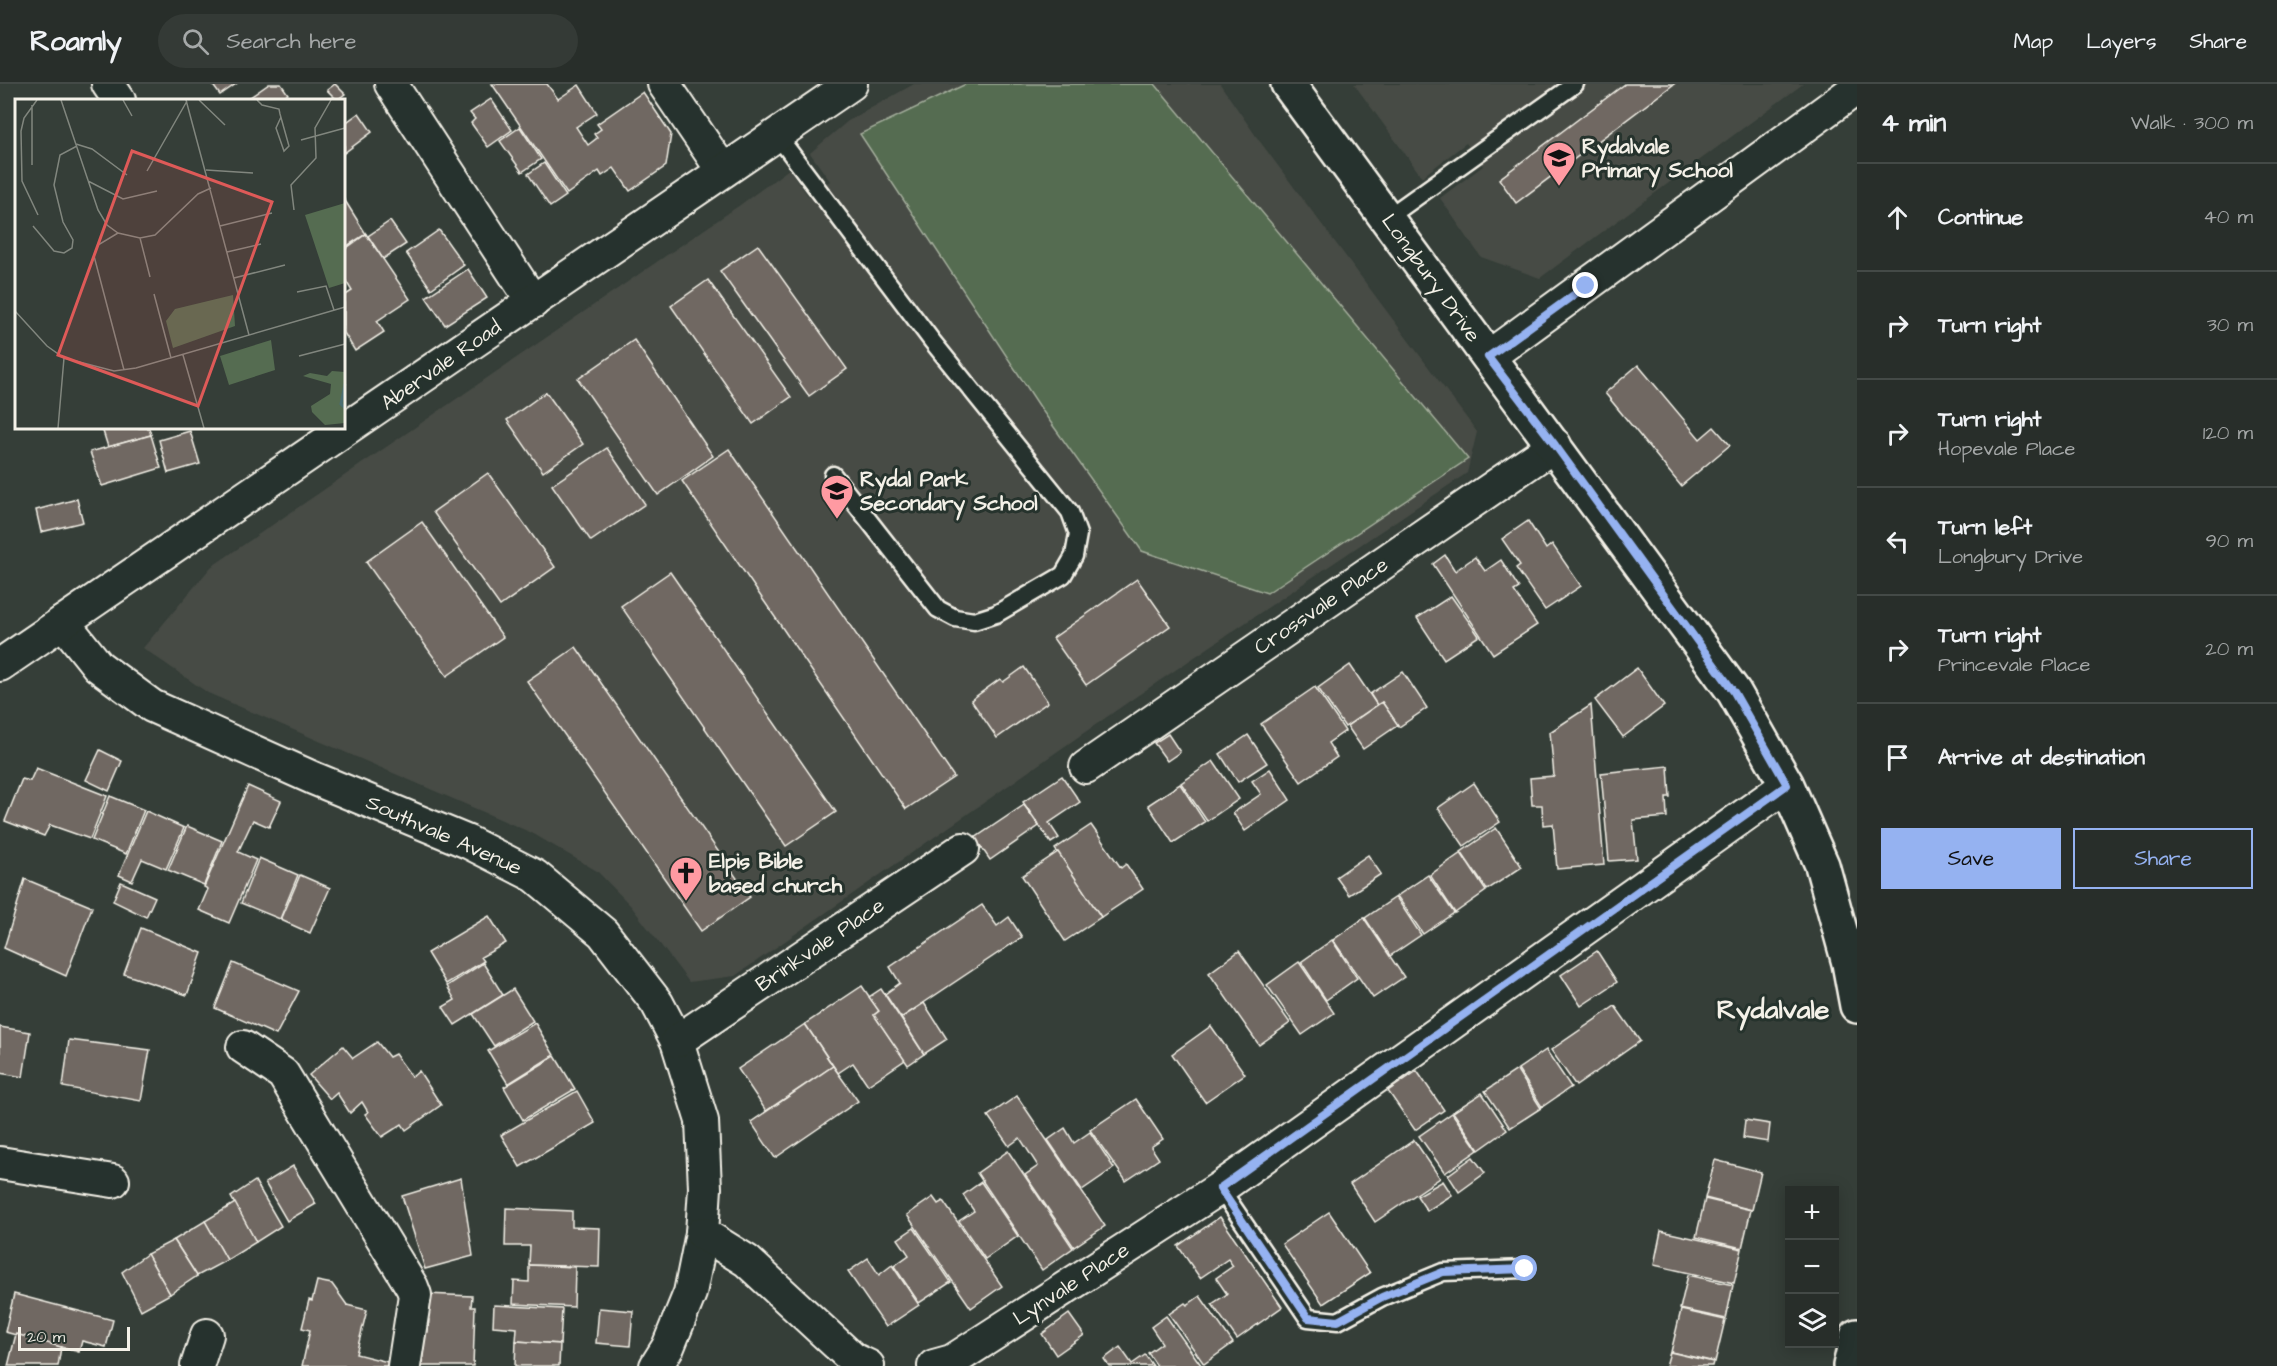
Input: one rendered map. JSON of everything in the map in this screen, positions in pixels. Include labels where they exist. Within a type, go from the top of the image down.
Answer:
[{"type":"street","points":[[108,84],[118,99]]},
{"type":"street","points":[[391,84],[533,302]]},
{"type":"street","points":[[664,84],[723,171]]},
{"type":"street","name":"Abervale Road","points":[[345,429],[851,84]]},
{"type":"street","name":"Longbury Drive","points":[[1288,84],[1734,692],[1787,785],[1822,864],[1849,963],[1857,1005]]},
{"type":"street","points":[[1488,357],[1857,88]]},
{"type":"street","name":"Abervale Road","points":[[0,665],[343,430]]},
{"type":"street","name":"Crossvale Place","points":[[1086,767],[1555,445]]},
{"type":"street","name":"Southvale Avenue","points":[[63,622],[98,666],[152,705],[313,778],[468,842],[535,876],[603,933],[657,1003],[677,1041],[702,1121],[705,1188],[702,1233],[690,1293],[668,1347],[656,1366]]},
{"type":"street","name":"Lynvale Place","points":[[934,1366],[952,1361],[1213,1192],[1787,785]]},
{"type":"street","name":"Brinkvale Place","points":[[677,1041],[963,849]]},
{"type":"street","points":[[243,1047],[283,1074],[412,1287],[415,1295],[404,1366]]},
{"type":"street","points":[[0,1163],[113,1181]]},
{"type":"street","points":[[702,1233],[747,1261],[853,1359],[868,1366]]},
{"type":"street","points":[[197,1366],[207,1335]]},
{"type":"street","points":[[1850,1366],[1857,1336]]},
{"type":"lane","points":[[1387,218],[1575,84]]},
{"type":"lane","points":[[777,135],[932,341],[1070,512],[1078,534],[1074,556],[1062,575],[996,614],[974,621],[955,618],[938,609],[833,475]]},
{"type":"lane","points":[[1213,1192],[1308,1318],[1338,1321],[1382,1297],[1443,1272],[1525,1269]]},
{"type":"shaded area","name":"Rydal Park Secondary School","points":[[914,84],[1220,84],[1258,139],[1477,432],[1467,473],[1134,698],[735,976],[689,982],[631,906],[597,871],[532,833],[208,693],[143,648],[211,567],[740,205],[789,169],[808,196],[830,181],[810,153],[848,121]]},
{"type":"shaded area","name":"Rydalvale Primary School","points":[[1354,84],[1803,84],[1540,278],[1481,257],[1440,198],[1483,166],[1466,143],[1422,177]]},
{"type":"green space","points":[[966,84],[1155,84],[1468,459],[1267,593],[1142,551],[1044,413],[860,134]]},
{"type":"building","points":[[212,84],[236,84],[220,95]]},
{"type":"building","points":[[269,84],[281,84],[288,94],[280,99],[247,99]]},
{"type":"building","points":[[335,84],[345,94],[336,99],[327,90]]},
{"type":"building","points":[[492,84],[547,84],[558,99],[579,85],[597,113],[576,127],[588,145],[597,138],[594,134],[601,129],[597,124],[643,92],[671,134],[666,166],[630,191],[614,168],[602,176],[599,171],[567,194]]},
{"type":"building","points":[[1625,84],[1674,84],[1516,203],[1499,179]]},
{"type":"building","points":[[491,99],[512,130],[488,147],[471,123],[475,119],[470,113]]},
{"type":"building","points":[[359,113],[372,132],[345,152],[345,123]]},
{"type":"building","points":[[520,127],[541,159],[522,172],[500,141]]},
{"type":"building","points":[[544,163],[566,196],[550,207],[528,174]]},
{"type":"building","points":[[345,201],[366,234],[345,247]]},
{"type":"building","points":[[390,221],[406,244],[383,259],[368,236]]},
{"type":"building","points":[[439,230],[464,265],[431,289],[406,253]]},
{"type":"building","points":[[366,234],[410,299],[377,321],[384,332],[355,351],[345,335],[345,295],[352,291],[345,280],[345,249]]},
{"type":"building","points":[[758,245],[847,369],[809,396],[720,271]]},
{"type":"building","points":[[468,269],[487,298],[445,325],[426,297]]},
{"type":"building","points":[[708,280],[791,397],[753,424],[671,306]]},
{"type":"building","points":[[634,340],[713,456],[658,495],[578,379]]},
{"type":"building","points":[[1638,365],[1700,439],[1714,427],[1730,445],[1681,486],[1605,393]]},
{"type":"building","points":[[546,392],[583,444],[543,472],[507,420]]},
{"type":"building","points":[[102,429],[149,429],[151,435],[108,447]]},
{"type":"building","points":[[190,431],[200,464],[168,473],[159,440]]},
{"type":"building","points":[[151,435],[161,468],[102,486],[90,452]]},
{"type":"building","points":[[607,448],[645,504],[591,541],[552,485]]},
{"type":"building","points":[[729,449],[954,777],[906,809],[682,481]]},
{"type":"building","points":[[488,473],[555,567],[500,606],[433,512]]},
{"type":"building","points":[[77,499],[83,522],[41,532],[36,510]]},
{"type":"building","points":[[1528,521],[1546,549],[1552,544],[1581,586],[1545,610],[1516,568],[1520,565],[1502,539]]},
{"type":"building","points":[[422,522],[503,637],[447,676],[366,562]]},
{"type":"building","points":[[1445,555],[1455,571],[1475,557],[1485,571],[1501,560],[1519,588],[1514,591],[1537,625],[1493,654],[1433,564]]},
{"type":"building","points":[[670,572],[836,812],[786,846],[621,606]]},
{"type":"building","points":[[1137,579],[1170,626],[1086,685],[1053,638]]},
{"type":"building","points":[[1451,596],[1479,636],[1444,659],[1417,618]]},
{"type":"building","points":[[576,647],[750,897],[701,931],[527,681]]},
{"type":"building","points":[[1350,665],[1377,705],[1345,727],[1318,688]]},
{"type":"building","points":[[1024,667],[1048,702],[997,738],[971,700],[1000,679],[1003,682]]},
{"type":"building","points":[[1637,668],[1664,706],[1623,737],[1595,700]]},
{"type":"building","points":[[1403,672],[1427,708],[1399,727],[1382,702],[1377,705],[1370,694]]},
{"type":"building","points":[[1315,687],[1345,731],[1328,743],[1337,757],[1301,782],[1261,724]]},
{"type":"building","points":[[1382,702],[1398,725],[1363,749],[1347,726]]},
{"type":"building","points":[[1591,705],[1604,865],[1557,869],[1553,824],[1543,825],[1542,805],[1532,805],[1530,778],[1554,776],[1550,732]]},
{"type":"building","points":[[1168,734],[1180,752],[1167,761],[1154,743]]},
{"type":"building","points":[[1248,735],[1267,763],[1238,782],[1220,754]]},
{"type":"building","points":[[100,750],[122,761],[109,791],[86,780]]},
{"type":"building","points":[[1213,761],[1239,799],[1207,821],[1181,783]]},
{"type":"building","points":[[1668,766],[1670,797],[1666,797],[1667,817],[1633,820],[1637,859],[1609,861],[1601,773]]},
{"type":"building","points":[[36,768],[107,796],[90,839],[50,825],[44,836],[5,821],[22,779],[30,781]]},
{"type":"building","points":[[1270,769],[1290,800],[1245,831],[1233,813],[1261,794],[1252,781]]},
{"type":"building","points":[[1062,776],[1080,802],[1049,823],[1059,838],[1051,843],[1023,802]]},
{"type":"building","points":[[1474,783],[1500,822],[1464,846],[1438,808]]},
{"type":"building","points":[[1180,784],[1205,822],[1173,843],[1148,805]]},
{"type":"building","points":[[248,786],[281,801],[269,827],[253,820],[238,852],[256,860],[229,923],[199,910],[208,889],[204,887]]},
{"type":"building","points":[[110,796],[144,810],[126,854],[92,840]]},
{"type":"building","points":[[1024,805],[1039,826],[990,860],[975,838]]},
{"type":"building","points":[[146,811],[184,828],[166,869],[142,859],[132,881],[119,875]]},
{"type":"building","points":[[1091,825],[1121,868],[1126,864],[1143,889],[1101,917],[1055,849]]},
{"type":"building","points":[[187,826],[222,841],[204,885],[168,870]]},
{"type":"building","points":[[1496,828],[1522,867],[1487,890],[1461,852]]},
{"type":"building","points":[[1058,852],[1101,917],[1065,941],[1022,876]]},
{"type":"building","points":[[1461,853],[1486,891],[1455,913],[1430,875]]},
{"type":"building","points":[[1368,855],[1381,874],[1349,895],[1336,877]]},
{"type":"building","points":[[259,858],[298,875],[280,919],[241,903]]},
{"type":"building","points":[[300,875],[330,888],[310,933],[281,920]]},
{"type":"building","points":[[1428,875],[1454,913],[1423,934],[1397,896]]},
{"type":"building","points":[[25,879],[92,907],[66,976],[4,948]]},
{"type":"building","points":[[121,882],[155,897],[146,917],[113,901]]},
{"type":"building","points":[[1396,897],[1421,935],[1390,956],[1365,918]]},
{"type":"building","points":[[982,905],[997,926],[1009,917],[1022,937],[901,1018],[885,994],[900,983],[890,967]]},
{"type":"building","points":[[489,916],[506,943],[481,957],[484,961],[446,984],[427,953]]},
{"type":"building","points":[[1364,918],[1404,977],[1373,998],[1333,940]]},
{"type":"building","points":[[141,928],[202,953],[187,995],[124,974]]},
{"type":"building","points":[[1332,940],[1357,978],[1326,1000],[1301,962]]},
{"type":"building","points":[[1239,951],[1290,1023],[1259,1045],[1209,973]]},
{"type":"building","points":[[1597,951],[1617,982],[1581,1006],[1561,975]]},
{"type":"building","points":[[1299,962],[1334,1013],[1302,1035],[1267,985]]},
{"type":"building","points":[[233,963],[299,991],[276,1035],[215,1008]]},
{"type":"building","points":[[483,963],[503,995],[455,1025],[443,1007],[455,1000],[447,986]]},
{"type":"building","points":[[862,986],[879,1011],[874,1015],[905,1060],[868,1085],[853,1063],[838,1073],[805,1024]]},
{"type":"building","points":[[513,989],[533,1021],[494,1046],[473,1014]]},
{"type":"building","points":[[881,989],[924,1054],[908,1065],[874,1015],[879,1011],[869,997]]},
{"type":"building","points":[[924,1003],[947,1039],[924,1054],[901,1018]]},
{"type":"building","points":[[1615,1006],[1640,1041],[1576,1086],[1551,1050]]},
{"type":"building","points":[[535,1023],[554,1055],[508,1084],[488,1051]]},
{"type":"building","points":[[805,1024],[833,1066],[766,1111],[738,1069]]},
{"type":"building","points":[[1211,1026],[1245,1074],[1205,1102],[1172,1054]]},
{"type":"building","points":[[0,1027],[30,1032],[23,1077],[0,1073]]},
{"type":"building","points":[[69,1040],[150,1050],[141,1101],[63,1087]]},
{"type":"building","points":[[377,1042],[389,1057],[395,1054],[412,1077],[419,1071],[441,1105],[406,1130],[402,1124],[382,1137],[365,1114],[368,1112],[362,1102],[350,1113],[337,1093],[330,1099],[309,1075],[343,1046],[353,1058]]},
{"type":"building","points":[[1546,1050],[1571,1087],[1542,1107],[1518,1069]]},
{"type":"building","points":[[555,1056],[575,1089],[523,1120],[504,1087]]},
{"type":"building","points":[[833,1066],[858,1101],[775,1158],[751,1122]]},
{"type":"building","points":[[1517,1070],[1541,1108],[1510,1128],[1485,1091]]},
{"type":"building","points":[[1417,1071],[1444,1110],[1415,1130],[1388,1091]]},
{"type":"building","points":[[577,1091],[595,1123],[520,1167],[501,1135]]},
{"type":"building","points":[[1482,1093],[1507,1130],[1479,1150],[1453,1112]]},
{"type":"building","points":[[1017,1096],[1105,1226],[1074,1247],[1025,1175],[1038,1166],[1020,1138],[1009,1146],[988,1116]]},
{"type":"building","points":[[1136,1099],[1163,1139],[1151,1147],[1159,1159],[1126,1181],[1090,1130]]},
{"type":"building","points":[[1452,1113],[1478,1150],[1445,1173],[1419,1136]]},
{"type":"building","points":[[1745,1120],[1770,1124],[1768,1142],[1743,1138]]},
{"type":"building","points":[[1065,1128],[1074,1143],[1090,1132],[1114,1168],[1082,1190],[1048,1140]]},
{"type":"building","points":[[1414,1140],[1440,1178],[1375,1222],[1350,1184]]},
{"type":"building","points":[[1008,1151],[1073,1248],[1042,1270],[977,1173]]},
{"type":"building","points":[[1473,1157],[1485,1173],[1459,1192],[1448,1175]]},
{"type":"building","points":[[1715,1160],[1761,1172],[1752,1210],[1705,1198]]},
{"type":"building","points":[[293,1166],[316,1204],[287,1221],[265,1183]]},
{"type":"building","points":[[461,1178],[473,1256],[425,1269],[402,1196]]},
{"type":"building","points":[[255,1181],[281,1226],[256,1242],[231,1197]]},
{"type":"building","points":[[1443,1181],[1452,1195],[1427,1211],[1417,1196]]},
{"type":"building","points":[[981,1182],[1018,1236],[985,1259],[959,1221],[974,1211],[963,1195]]},
{"type":"building","points":[[933,1197],[938,1204],[943,1201],[1002,1286],[971,1308],[907,1215]]},
{"type":"building","points":[[1705,1199],[1751,1210],[1742,1248],[1696,1237]]},
{"type":"building","points":[[235,1203],[256,1242],[227,1260],[205,1221]]},
{"type":"building","points":[[506,1208],[572,1211],[572,1227],[600,1228],[599,1267],[529,1265],[530,1246],[505,1246]]},
{"type":"building","points":[[1329,1212],[1370,1273],[1323,1304],[1282,1244]]},
{"type":"building","points":[[1220,1217],[1282,1307],[1237,1339],[1212,1304],[1227,1294],[1216,1278],[1233,1266],[1228,1259],[1200,1278],[1178,1246]]},
{"type":"building","points":[[205,1221],[227,1260],[197,1276],[174,1240]]},
{"type":"building","points":[[914,1228],[951,1282],[919,1303],[894,1266],[909,1255],[898,1239]]},
{"type":"building","points":[[1661,1231],[1742,1249],[1734,1283],[1654,1265]]},
{"type":"building","points":[[174,1240],[197,1276],[170,1294],[147,1254]]},
{"type":"building","points":[[147,1254],[170,1294],[141,1310],[122,1272]]},
{"type":"building","points":[[868,1258],[879,1275],[892,1265],[919,1305],[886,1327],[848,1272]]},
{"type":"building","points":[[529,1265],[575,1267],[574,1307],[513,1304],[514,1281],[529,1282]]},
{"type":"building","points":[[1688,1275],[1733,1285],[1726,1319],[1680,1309]]},
{"type":"building","points":[[317,1281],[332,1284],[347,1305],[367,1310],[356,1354],[388,1362],[387,1366],[302,1366],[310,1330],[302,1328],[309,1300],[312,1301]]},
{"type":"building","points":[[14,1294],[113,1320],[106,1347],[82,1341],[79,1352],[5,1332]]},
{"type":"building","points":[[426,1294],[472,1296],[471,1307],[475,1307],[473,1366],[422,1366],[424,1332],[428,1332],[429,1320],[425,1320]]},
{"type":"building","points":[[1200,1296],[1233,1343],[1204,1364],[1169,1314]]},
{"type":"building","points":[[494,1305],[562,1309],[560,1344],[516,1341],[517,1328],[493,1326]]},
{"type":"building","points":[[599,1308],[633,1311],[630,1346],[596,1343]]},
{"type":"building","points":[[1681,1310],[1725,1320],[1715,1362],[1671,1352]]},
{"type":"building","points":[[1069,1314],[1084,1335],[1056,1355],[1042,1334]]},
{"type":"building","points":[[1166,1316],[1200,1366],[1157,1366],[1148,1353],[1162,1343],[1151,1327]]},
{"type":"building","points":[[16,1334],[61,1347],[58,1366],[8,1366]]},
{"type":"building","points":[[516,1341],[560,1344],[559,1366],[515,1366]]},
{"type":"building","points":[[1120,1347],[1132,1364],[1145,1355],[1153,1366],[1109,1366],[1104,1359]]},
{"type":"building","points":[[1670,1352],[1713,1362],[1712,1366],[1666,1366]]},
{"type":"place","name":"Rydalvale Primary School","points":[[1559,187]]},
{"type":"place","name":"Rydal Park Secondary School","points":[[837,520]]},
{"type":"place","name":"Elpis Bible based church","points":[[686,902]]},
{"type":"district","name":"Rydalvale","points":[[1773,1010]]},
{"type":"route","points":[[1525,1269],[1443,1272],[1382,1297],[1338,1321],[1308,1318],[1220,1188],[1787,785],[1734,692],[1555,445],[1488,357],[1586,286]]}]
